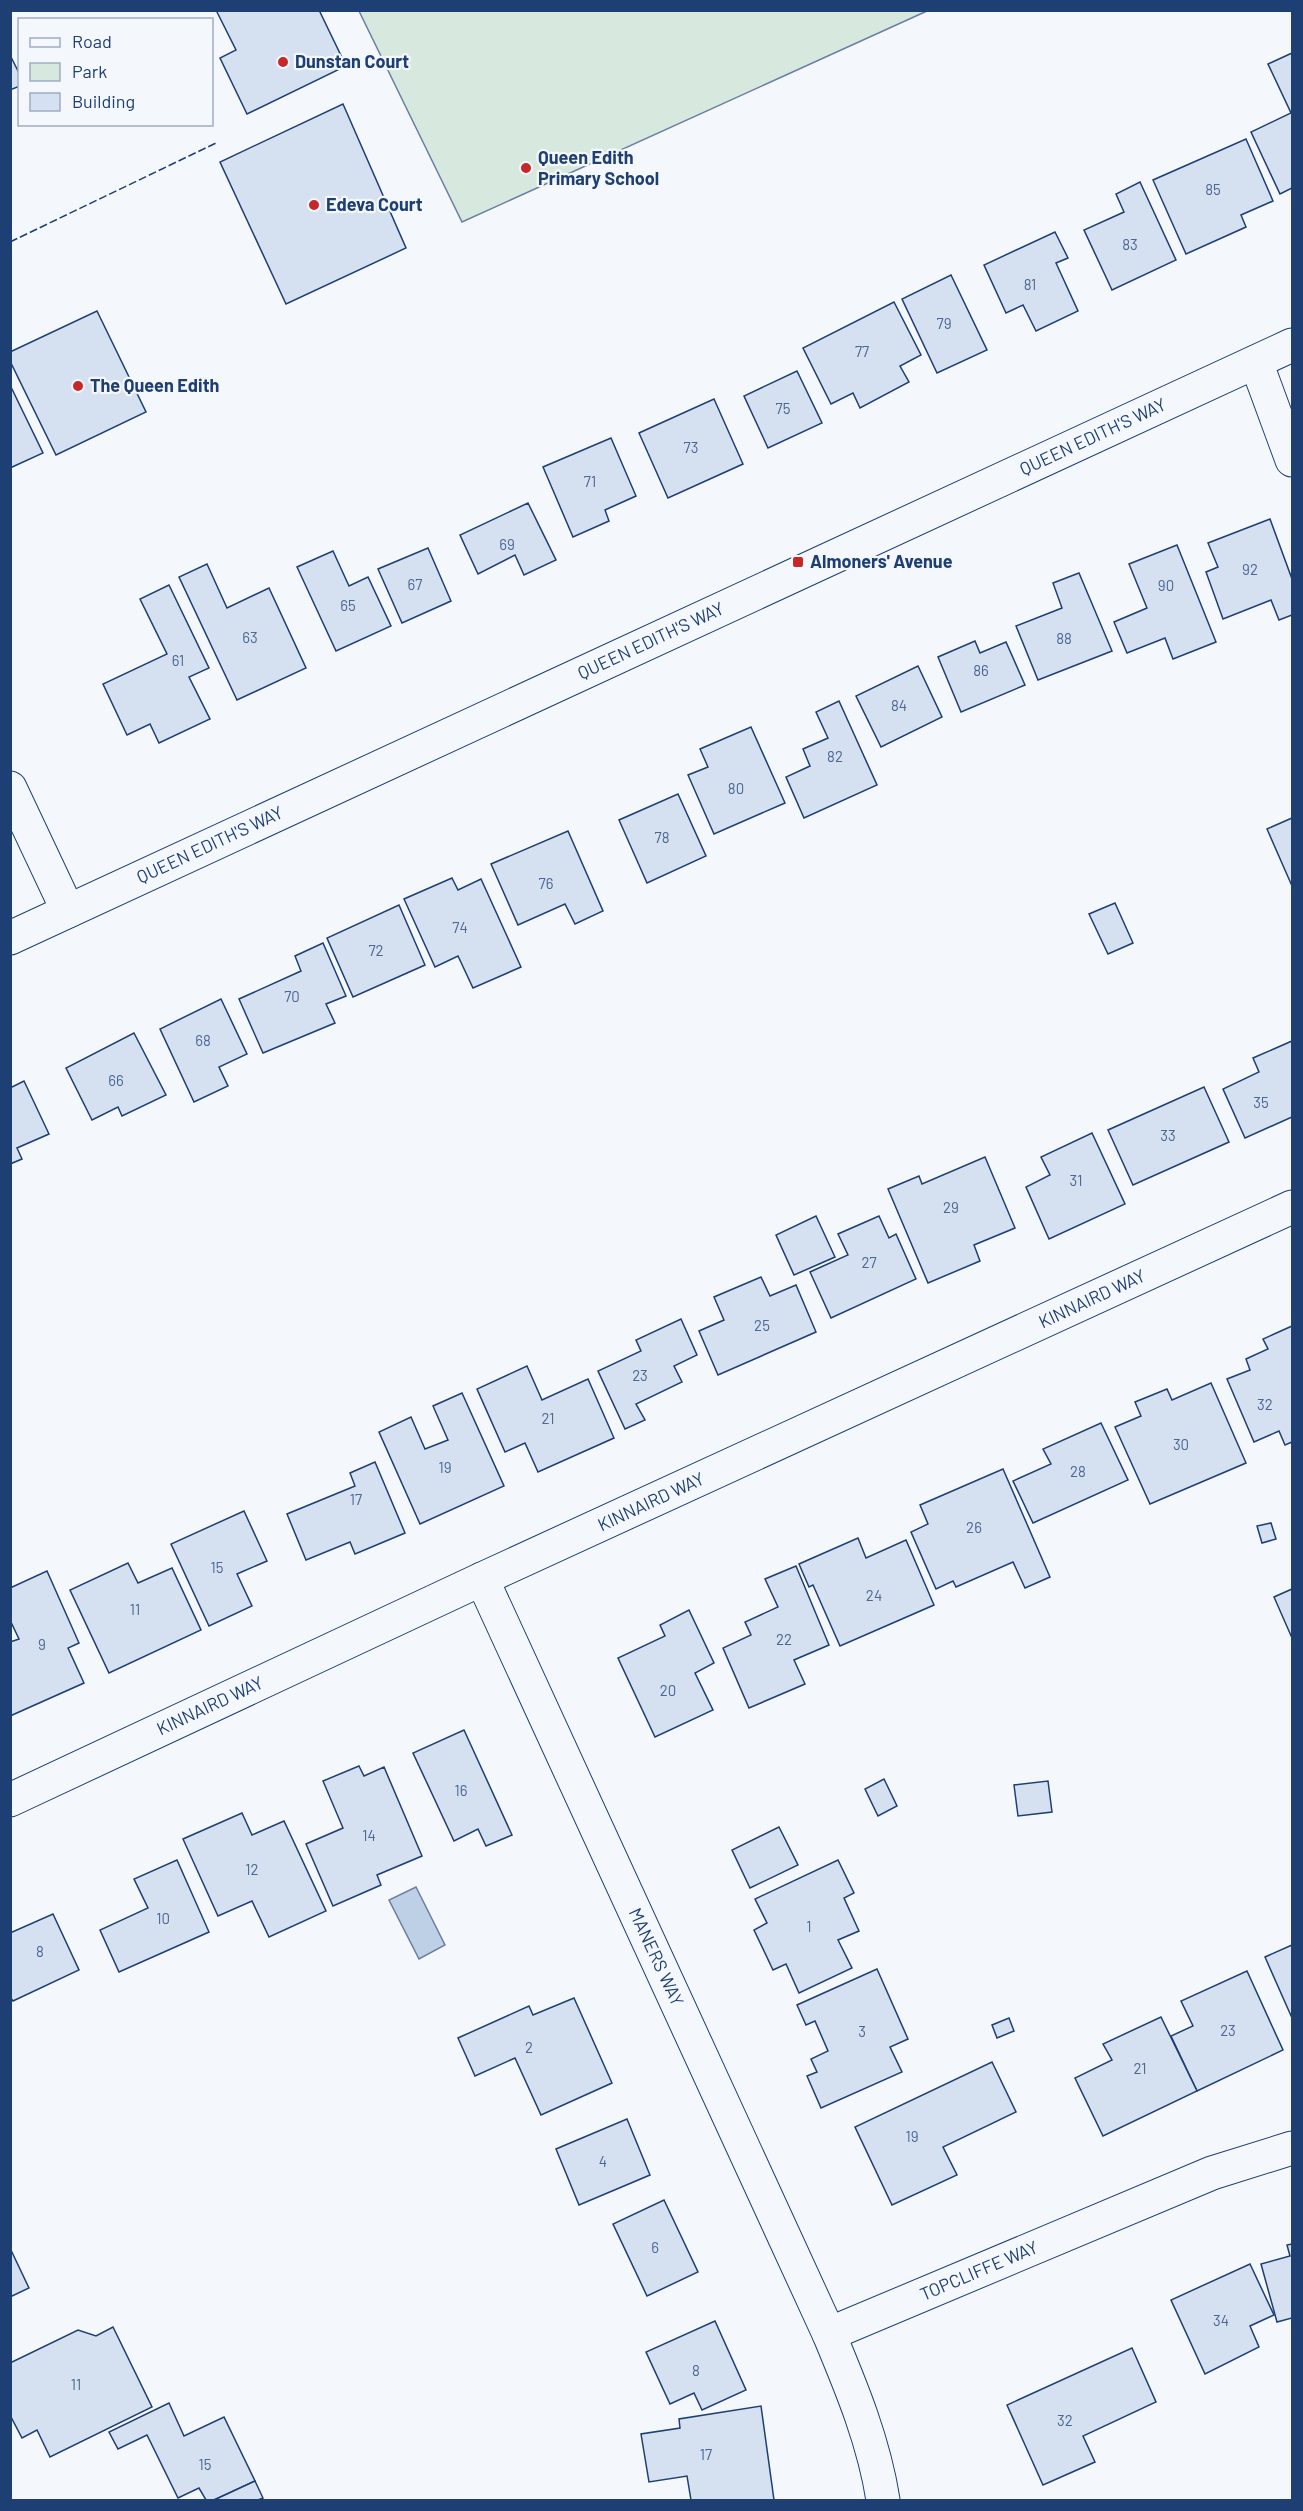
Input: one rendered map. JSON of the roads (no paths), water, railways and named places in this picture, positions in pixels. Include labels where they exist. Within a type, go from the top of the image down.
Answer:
[{"type":"street","name":"QUEEN EDITH'S WAY","points":[[10,938],[1293,345]]},
{"type":"street","points":[[1256,362],[1293,460]]},
{"type":"street","points":[[10,788],[68,911]]},
{"type":"street","name":"KINNAIRD WAY","points":[[10,1800],[482,1579],[1293,1207]]},
{"type":"street","name":"MANERS WAY","points":[[482,1579],[829,2334]]},
{"type":"street","name":"TOPCLIFFE WAY","points":[[829,2334],[1212,2173],[1293,2148]]},
{"type":"street","points":[[829,2334],[863,2416],[879,2474],[883,2500]]},
{"type":"water","points":[[416,1887],[445,1945],[419,1959],[389,1900]]},
{"type":"place","name":"Dunstan Court","points":[[283,62]]},
{"type":"place","name":"Queen Edith Primary School","points":[[526,168]]},
{"type":"place","name":"Edeva Court","points":[[314,205]]},
{"type":"place","name":"The Queen Edith","points":[[78,386]]},
{"type":"place","name":"Almoners' Avenue","points":[[798,562]]}]
